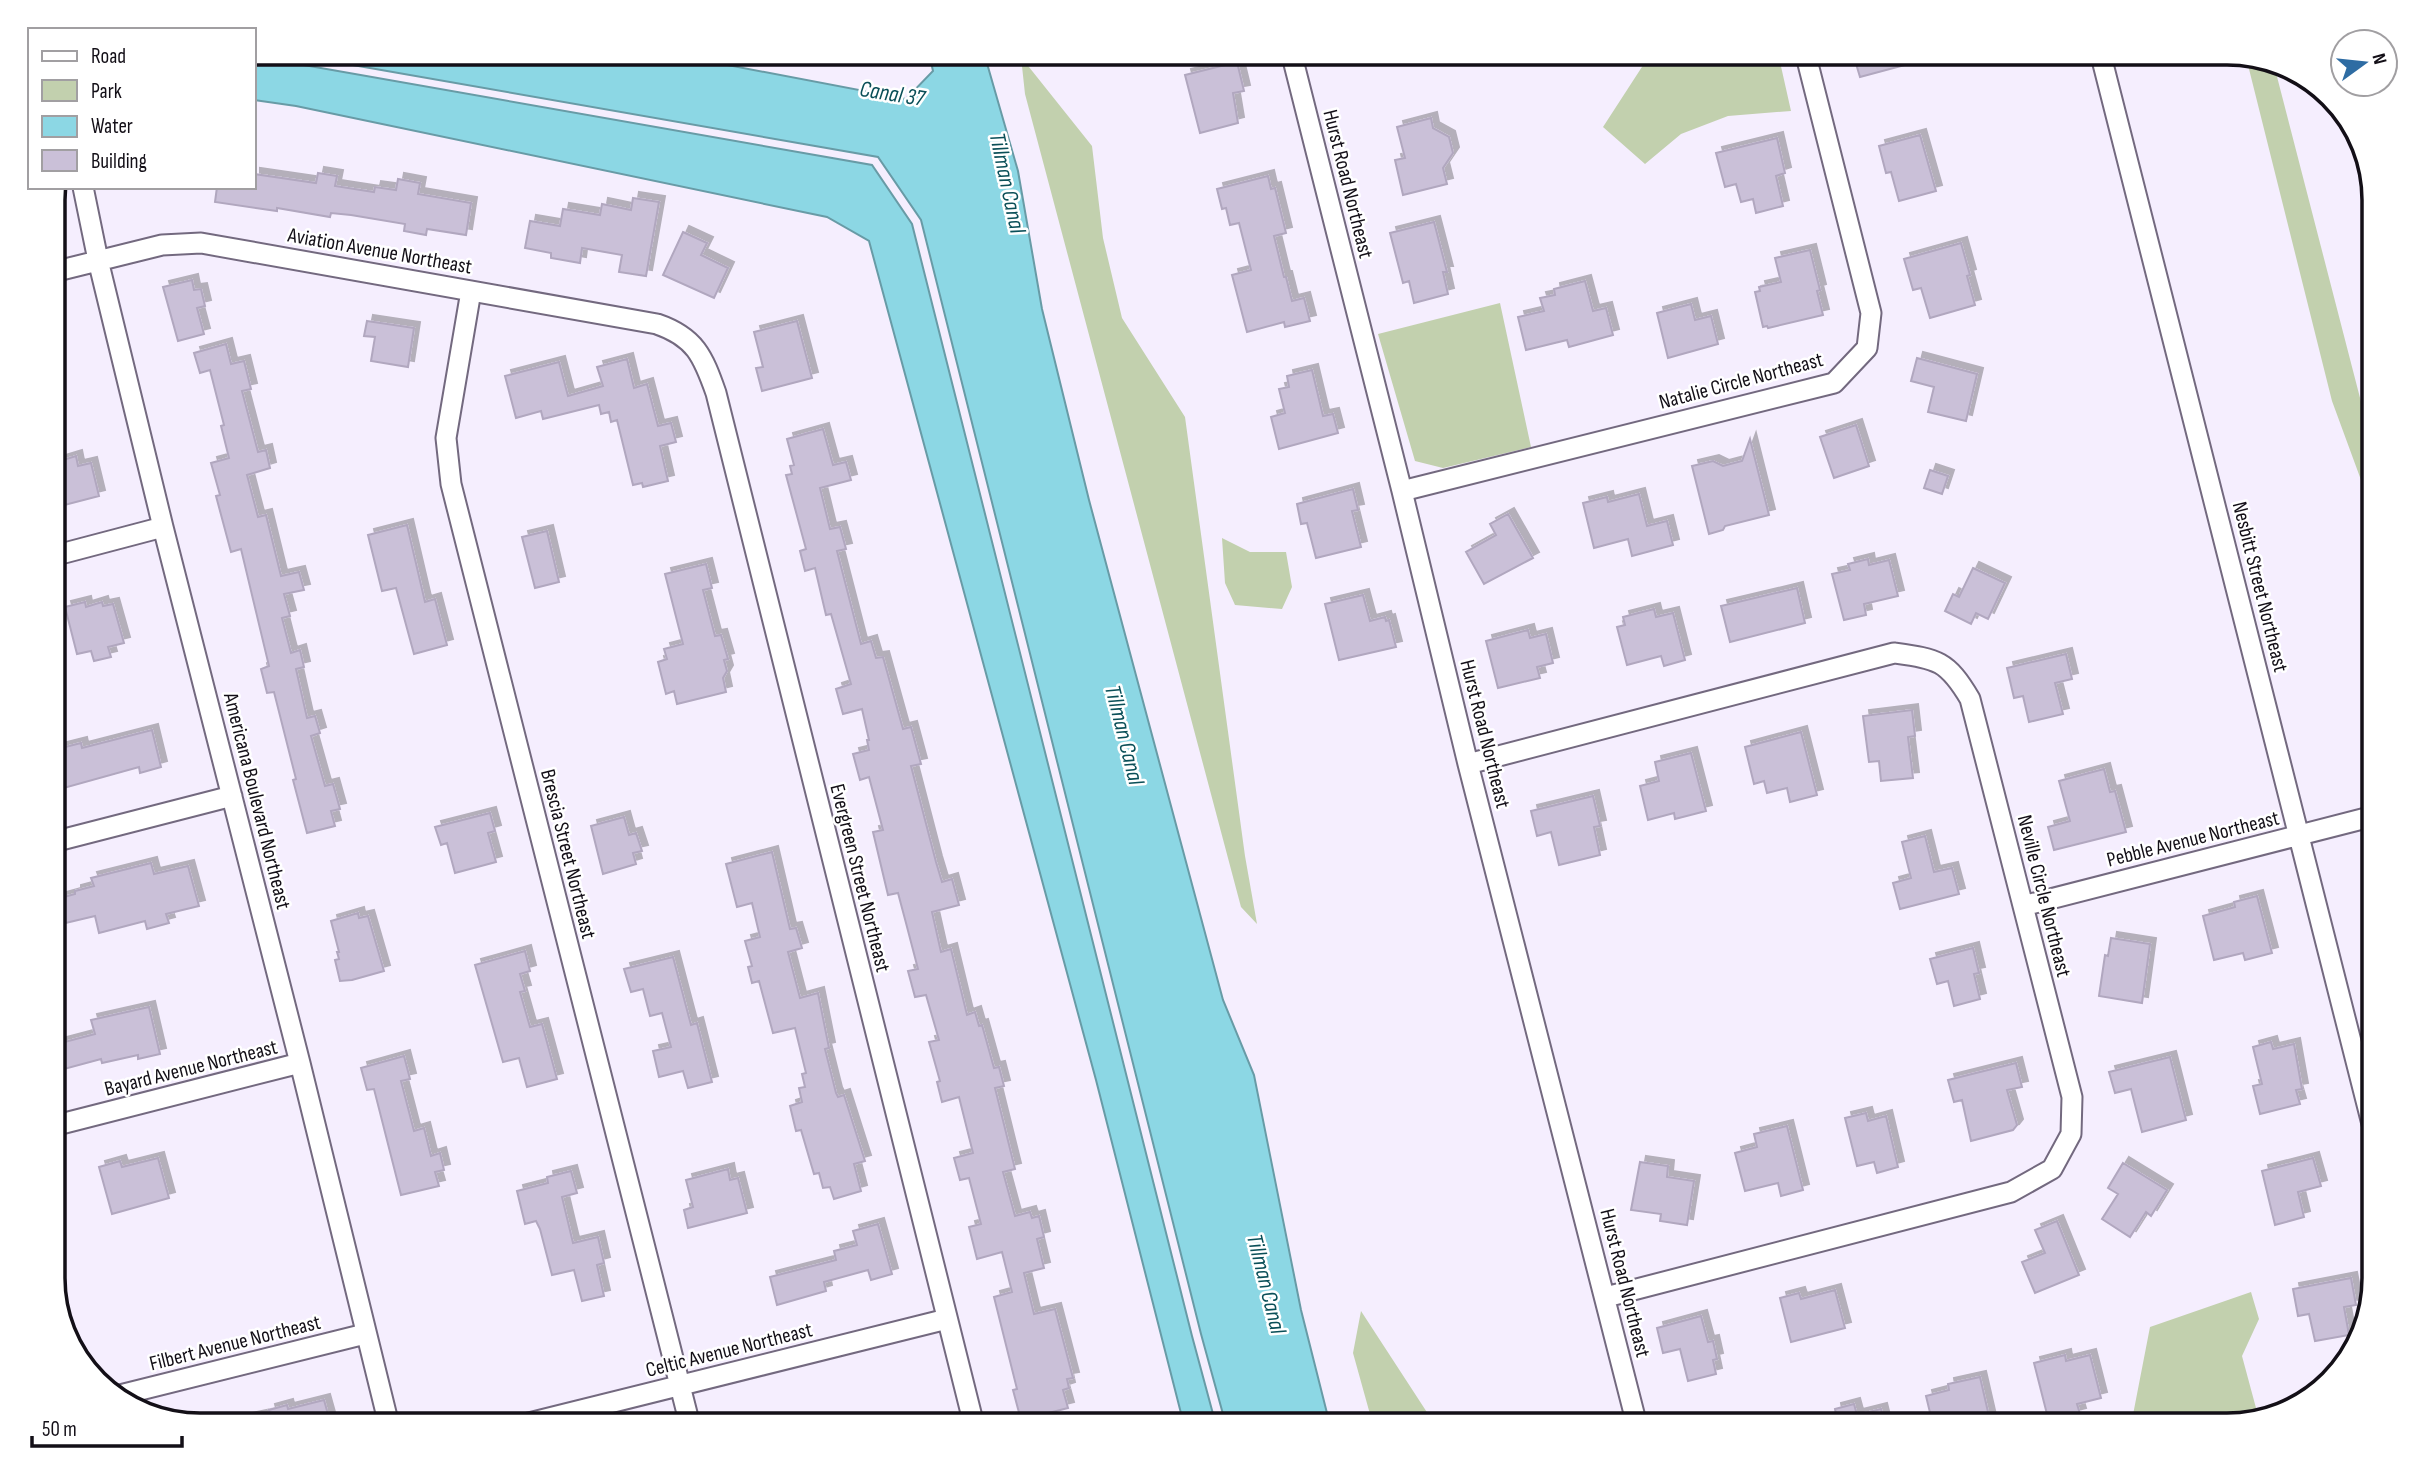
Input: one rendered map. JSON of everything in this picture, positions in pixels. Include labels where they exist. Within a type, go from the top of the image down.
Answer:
[{"type":"street","name":"Hurst Road Northeast","points":[[1294,65],[1468,764],[1634,1413]]},
{"type":"street","name":"Natalie Circle Northeast","points":[[1402,491],[1834,383],[1867,348],[1871,313],[1808,65]]},
{"type":"street","name":"Nesbitt Street Northeast","points":[[2103,65],[2362,1084]]},
{"type":"street","name":"Americana Boulevard Northeast","points":[[83,189],[163,527],[300,1063],[386,1413]]},
{"type":"street","name":"Aviation Avenue Northeast","points":[[65,269],[162,245],[201,243],[657,324],[676,331],[694,345]]},
{"type":"street","name":"Brescia Street Northeast","points":[[471,291],[446,438],[451,484],[687,1413]]},
{"type":"street","name":"Evergreen Street Northeast","points":[[694,345],[707,366],[716,393],[971,1413]]},
{"type":"street","points":[[65,553],[163,527]]},
{"type":"street","name":"Neville Circle Northeast","points":[[1468,764],[1894,653],[1932,658],[1957,676],[1970,699],[2071,1097],[2071,1133],[2052,1169],[2011,1192],[1606,1297]]},
{"type":"street","points":[[65,839],[232,796]]},
{"type":"street","name":"Pebble Avenue Northeast","points":[[2023,905],[2362,819]]},
{"type":"street","name":"Bayard Avenue Northeast","points":[[65,1123],[300,1063]]},
{"type":"street","name":"Celtic Avenue Northeast","points":[[573,1413],[947,1319]]},
{"type":"street","name":"Filbert Avenue Northeast","points":[[129,1393],[365,1334]]},
{"type":"green space","points":[[1022,65],[1027,65],[1092,146],[1103,238],[1122,318],[1185,417],[1245,856],[1257,924],[1241,907],[1025,94]]},
{"type":"green space","points":[[1643,65],[1781,65],[1791,111],[1728,116],[1681,134],[1645,164],[1603,127]]},
{"type":"green space","points":[[2248,67],[2276,74],[2362,406],[2362,482],[2332,401]]},
{"type":"green space","points":[[1500,303],[1531,447],[1443,468],[1415,461],[1378,334]]},
{"type":"green space","points":[[1222,538],[1250,552],[1286,552],[1292,587],[1282,609],[1235,605],[1225,583]]},
{"type":"green space","points":[[2251,1292],[2259,1319],[2242,1356],[2256,1408],[2227,1413],[2133,1413],[2150,1327]]},
{"type":"green space","points":[[1361,1311],[1427,1413],[1370,1413],[1353,1353]]},
{"type":"water","points":[[256,65],[304,65],[872,165],[912,224],[1213,1413],[1181,1413],[1096,1080],[869,241],[827,217],[296,106],[256,100]]},
{"type":"water","name":"Tillman Canal","points":[[353,65],[728,65],[906,99],[933,71],[932,65],[987,65],[1018,171],[1042,309],[1089,500],[1223,1000],[1254,1075],[1301,1310],[1327,1413],[1223,1413],[921,220],[878,157]]},
{"type":"building","points":[[1225,65],[1238,65],[1244,91],[1233,93],[1238,123],[1200,133],[1185,75]]},
{"type":"building","points":[[1856,65],[1905,65],[1860,77]]},
{"type":"building","points":[[1431,118],[1433,128],[1449,137],[1453,153],[1443,168],[1447,184],[1403,195],[1395,160],[1405,158],[1397,127]]},
{"type":"building","points":[[1920,135],[1936,191],[1899,201],[1891,172],[1886,173],[1879,146]]},
{"type":"building","points":[[1777,138],[1785,173],[1776,176],[1783,206],[1756,213],[1753,199],[1741,202],[1736,184],[1725,187],[1716,153]]},
{"type":"building","points":[[318,173],[337,176],[335,186],[374,192],[375,187],[396,190],[398,179],[420,183],[418,194],[471,203],[466,235],[427,229],[426,235],[404,231],[405,224],[351,215],[331,213],[330,217],[215,202],[217,189],[256,189],[256,174],[316,183]]},
{"type":"building","points":[[1268,176],[1271,189],[1275,188],[1286,233],[1274,236],[1284,277],[1292,301],[1304,298],[1310,321],[1285,327],[1284,322],[1247,332],[1232,275],[1251,270],[1239,223],[1230,225],[1217,189]]},
{"type":"building","points":[[633,198],[659,202],[646,276],[619,272],[622,255],[582,248],[580,263],[551,258],[551,253],[525,248],[530,221],[560,226],[563,209],[600,215],[602,204],[631,210]]},
{"type":"building","points":[[1434,222],[1447,272],[1443,272],[1448,294],[1414,303],[1409,281],[1403,283],[1390,233]]},
{"type":"building","points":[[683,232],[707,243],[701,255],[728,268],[714,298],[663,275]]},
{"type":"building","points":[[1961,243],[1975,305],[1930,318],[1921,288],[1913,290],[1904,259]]},
{"type":"building","points":[[1810,250],[1823,315],[1763,327],[1755,292],[1760,291],[1759,287],[1781,282],[1775,258]]},
{"type":"building","points":[[192,280],[194,290],[201,289],[205,306],[197,308],[204,334],[178,341],[163,287]]},
{"type":"building","points":[[1585,281],[1593,311],[1606,308],[1613,335],[1569,347],[1567,340],[1526,350],[1518,317],[1544,311],[1540,298],[1555,295],[1554,289]]},
{"type":"building","points":[[1691,304],[1695,320],[1711,316],[1718,344],[1668,358],[1657,313]]},
{"type":"building","points":[[367,321],[414,328],[408,367],[371,361],[375,337],[364,336]]},
{"type":"building","points":[[797,321],[812,378],[762,391],[756,368],[763,367],[754,332]]},
{"type":"building","points":[[226,344],[231,364],[244,361],[251,389],[242,391],[258,452],[266,450],[270,468],[247,475],[258,517],[266,515],[281,576],[299,572],[304,590],[284,594],[290,616],[282,618],[291,653],[300,650],[304,667],[296,669],[307,718],[315,716],[320,733],[311,736],[325,786],[333,784],[340,809],[331,811],[335,826],[307,833],[274,692],[267,693],[261,669],[269,666],[241,549],[231,552],[216,496],[220,495],[211,463],[229,458],[221,426],[224,425],[210,370],[200,373],[194,353]]},
{"type":"building","points":[[1917,358],[1977,374],[1966,421],[1928,412],[1934,387],[1911,381]]},
{"type":"building","points":[[627,359],[634,388],[647,384],[658,426],[671,423],[676,442],[660,446],[668,481],[643,487],[642,483],[633,485],[617,420],[611,422],[609,412],[601,414],[599,405],[543,419],[541,411],[516,418],[505,376],[559,362],[568,396],[603,386],[597,367]]},
{"type":"building","points":[[1312,370],[1323,416],[1333,414],[1338,433],[1279,449],[1271,417],[1285,413],[1279,389],[1289,387],[1287,376]]},
{"type":"building","points":[[1856,425],[1869,466],[1834,478],[1820,437]]},
{"type":"building","points":[[823,429],[833,465],[846,462],[851,480],[820,488],[830,529],[840,527],[846,549],[837,551],[861,644],[871,641],[876,658],[883,657],[903,729],[911,727],[921,764],[911,766],[936,862],[942,882],[952,879],[959,905],[932,912],[941,952],[951,949],[967,1015],[975,1012],[979,1026],[982,1025],[994,1068],[999,1067],[1004,1086],[995,1088],[1015,1169],[1003,1172],[1015,1216],[1030,1212],[1032,1218],[1039,1216],[1044,1237],[1037,1239],[1044,1268],[1024,1273],[1034,1314],[1055,1309],[1073,1378],[1067,1379],[1069,1388],[1063,1390],[1068,1408],[1048,1413],[1019,1413],[1013,1390],[1017,1389],[994,1297],[1012,1292],[1002,1252],[977,1259],[969,1227],[981,1224],[969,1178],[960,1180],[954,1158],[973,1153],[959,1097],[942,1102],[937,1082],[940,1081],[929,1042],[939,1040],[926,995],[915,997],[908,971],[918,969],[898,893],[888,895],[873,832],[883,830],[869,777],[860,780],[853,754],[869,750],[869,740],[862,709],[843,714],[836,689],[851,684],[831,614],[826,615],[815,568],[805,571],[800,551],[806,549],[786,475],[792,474],[790,466],[794,465],[787,439]]},
{"type":"building","points":[[1750,439],[1769,515],[1725,526],[1723,530],[1709,534],[1692,466],[1713,461],[1723,466],[1742,461]]},
{"type":"building","points":[[76,456],[78,466],[91,463],[99,496],[65,505],[65,459]]},
{"type":"building","points":[[1930,470],[1948,476],[1942,494],[1924,488]]},
{"type":"building","points":[[1353,489],[1358,510],[1352,511],[1361,547],[1316,558],[1307,523],[1301,524],[1297,504]]},
{"type":"building","points":[[1639,494],[1647,526],[1667,521],[1673,545],[1632,556],[1628,539],[1594,548],[1583,503],[1607,497],[1608,502]]},
{"type":"building","points":[[1508,514],[1533,558],[1484,584],[1466,552],[1496,535],[1490,524]]},
{"type":"building","points":[[407,525],[425,602],[435,599],[447,645],[414,654],[396,588],[382,591],[368,535]]},
{"type":"building","points":[[547,531],[559,582],[535,588],[522,537]]},
{"type":"building","points":[[1868,559],[1869,565],[1889,560],[1898,596],[1864,604],[1866,615],[1844,620],[1832,574],[1850,570],[1848,564]]},
{"type":"building","points":[[706,564],[712,588],[703,590],[715,636],[721,635],[728,659],[724,660],[727,671],[723,678],[726,692],[677,704],[674,691],[666,694],[658,662],[667,659],[664,649],[683,644],[665,574]]},
{"type":"building","points":[[1973,568],[2005,583],[1988,619],[1976,613],[1971,624],[1945,611],[1953,594],[1959,597]]},
{"type":"building","points":[[1797,588],[1805,623],[1730,642],[1721,606]]},
{"type":"building","points":[[1363,595],[1370,621],[1385,617],[1386,621],[1389,620],[1396,647],[1339,660],[1325,604]]},
{"type":"building","points":[[85,602],[86,607],[102,602],[103,606],[113,604],[124,643],[108,647],[111,657],[94,661],[91,651],[77,654],[65,607]]},
{"type":"building","points":[[1654,609],[1656,617],[1673,613],[1685,660],[1664,666],[1661,656],[1627,665],[1617,627],[1625,625],[1623,617]]},
{"type":"building","points":[[1528,630],[1530,638],[1546,634],[1553,663],[1537,667],[1540,678],[1498,688],[1486,641]]},
{"type":"building","points":[[2066,654],[2072,679],[2055,683],[2063,714],[2029,722],[2023,696],[2014,698],[2007,668]]},
{"type":"building","points":[[1912,710],[1915,736],[1908,737],[1913,778],[1881,781],[1879,761],[1869,762],[1863,716]]},
{"type":"building","points":[[152,730],[161,767],[140,773],[139,767],[65,788],[65,747],[81,743],[82,748]]},
{"type":"building","points":[[1801,732],[1817,795],[1790,802],[1787,788],[1767,793],[1764,781],[1754,784],[1745,747]]},
{"type":"building","points":[[1691,753],[1706,811],[1675,819],[1674,813],[1648,820],[1640,786],[1659,781],[1655,762]]},
{"type":"building","points":[[2104,769],[2110,792],[2115,791],[2126,832],[2054,850],[2048,827],[2070,821],[2059,781]]},
{"type":"building","points":[[1593,796],[1600,826],[1594,827],[1600,855],[1559,865],[1551,832],[1537,836],[1531,811]]},
{"type":"building","points":[[490,813],[495,831],[488,833],[496,862],[455,873],[447,843],[441,845],[435,827]]},
{"type":"building","points":[[624,817],[629,835],[636,833],[642,851],[633,853],[636,864],[603,874],[591,826]]},
{"type":"building","points":[[1925,836],[1934,872],[1952,868],[1959,894],[1900,909],[1893,883],[1911,878],[1902,842]]},
{"type":"building","points":[[772,852],[790,929],[796,928],[802,948],[788,952],[800,998],[818,993],[829,1048],[825,1049],[836,1093],[838,1097],[844,1095],[865,1161],[854,1164],[861,1191],[834,1199],[830,1187],[823,1188],[819,1173],[814,1174],[801,1130],[796,1131],[790,1106],[802,1102],[799,1088],[805,1087],[802,1074],[806,1073],[795,1028],[773,1033],[759,981],[752,983],[748,967],[752,966],[745,941],[760,937],[752,903],[737,907],[726,864]]},
{"type":"building","points":[[151,863],[154,874],[188,866],[199,906],[166,914],[169,923],[147,929],[145,921],[99,933],[95,916],[65,923],[65,897],[94,886],[91,878]]},
{"type":"building","points":[[2257,896],[2272,953],[2245,960],[2243,953],[2214,960],[2203,916],[2235,907],[2234,902]]},
{"type":"building","points":[[358,913],[359,918],[368,916],[384,971],[340,981],[335,960],[339,959],[339,952],[331,921]]},
{"type":"building","points":[[2111,938],[2150,944],[2142,1003],[2099,996],[2105,955],[2108,956]]},
{"type":"building","points":[[1973,948],[1979,973],[1974,974],[1980,999],[1954,1006],[1948,981],[1937,984],[1930,959]]},
{"type":"building","points":[[525,951],[530,971],[520,974],[525,991],[520,992],[530,1027],[542,1024],[557,1079],[527,1087],[519,1058],[503,1062],[475,965]]},
{"type":"building","points":[[673,957],[691,1025],[697,1023],[712,1082],[688,1088],[683,1071],[659,1077],[653,1051],[671,1047],[662,1013],[650,1016],[643,989],[631,992],[624,969]]},
{"type":"building","points":[[149,1007],[160,1054],[138,1059],[138,1055],[102,1063],[101,1059],[65,1069],[65,1042],[95,1034],[91,1020]]},
{"type":"building","points":[[2271,1042],[2273,1049],[2294,1044],[2302,1089],[2296,1090],[2300,1104],[2260,1114],[2253,1086],[2262,1084],[2253,1047]]},
{"type":"building","points":[[404,1056],[410,1079],[401,1081],[414,1131],[424,1128],[431,1156],[440,1153],[444,1170],[435,1172],[439,1186],[401,1195],[374,1089],[367,1090],[361,1068]]},
{"type":"building","points":[[2170,1057],[2186,1120],[2142,1132],[2131,1089],[2115,1093],[2109,1072]]},
{"type":"building","points":[[2016,1063],[2022,1087],[2007,1090],[2017,1125],[2013,1130],[1971,1141],[1962,1100],[1954,1102],[1948,1080]]},
{"type":"building","points":[[1866,1113],[1868,1121],[1886,1116],[1898,1167],[1877,1173],[1874,1162],[1857,1166],[1845,1118]]},
{"type":"building","points":[[1787,1126],[1803,1190],[1781,1196],[1778,1183],[1745,1191],[1735,1153],[1757,1147],[1754,1134]]},
{"type":"building","points":[[158,1158],[169,1198],[112,1214],[99,1167],[120,1161],[122,1167]]},
{"type":"building","points":[[2313,1158],[2321,1186],[2298,1192],[2304,1217],[2275,1225],[2262,1171]]},
{"type":"building","points":[[1640,1162],[1668,1166],[1667,1177],[1694,1181],[1687,1225],[1660,1221],[1661,1214],[1631,1210]]},
{"type":"building","points":[[2123,1163],[2167,1190],[2151,1216],[2146,1212],[2130,1237],[2102,1219],[2118,1194],[2108,1188]]},
{"type":"building","points":[[728,1169],[730,1180],[738,1178],[747,1213],[688,1228],[684,1210],[693,1207],[686,1180]]},
{"type":"building","points":[[571,1171],[577,1193],[562,1197],[573,1243],[598,1237],[604,1263],[597,1265],[604,1296],[582,1301],[574,1270],[552,1275],[540,1229],[536,1221],[525,1224],[517,1191],[548,1183],[547,1177]]},
{"type":"building","points":[[2057,1221],[2079,1275],[2035,1293],[2022,1262],[2045,1253],[2035,1230]]},
{"type":"building","points":[[878,1224],[892,1274],[871,1280],[868,1270],[824,1282],[826,1291],[777,1305],[770,1277],[836,1260],[834,1251],[857,1245],[853,1231]]},
{"type":"building","points":[[2351,1278],[2356,1305],[2344,1307],[2349,1335],[2315,1341],[2309,1314],[2298,1316],[2293,1289]]},
{"type":"building","points":[[1835,1290],[1845,1328],[1791,1342],[1780,1298],[1799,1293],[1801,1299]]},
{"type":"building","points":[[1701,1316],[1708,1342],[1713,1341],[1717,1359],[1713,1360],[1716,1374],[1688,1381],[1680,1349],[1663,1353],[1657,1328]]},
{"type":"building","points":[[2065,1355],[2066,1361],[2090,1355],[2101,1398],[2077,1404],[2080,1413],[2047,1413],[2034,1363]]},
{"type":"building","points":[[1980,1377],[1988,1413],[1930,1413],[1926,1396],[1949,1390],[1948,1384]]},
{"type":"building","points":[[324,1400],[328,1413],[270,1413],[269,1410],[287,1405],[288,1409]]},
{"type":"building","points":[[1854,1404],[1856,1413],[1836,1413],[1835,1409]]},
{"type":"building","points":[[1881,1409],[1882,1413],[1865,1413]]},
{"type":"water label","name":"Canal 37","points":[[892,94]]}]
